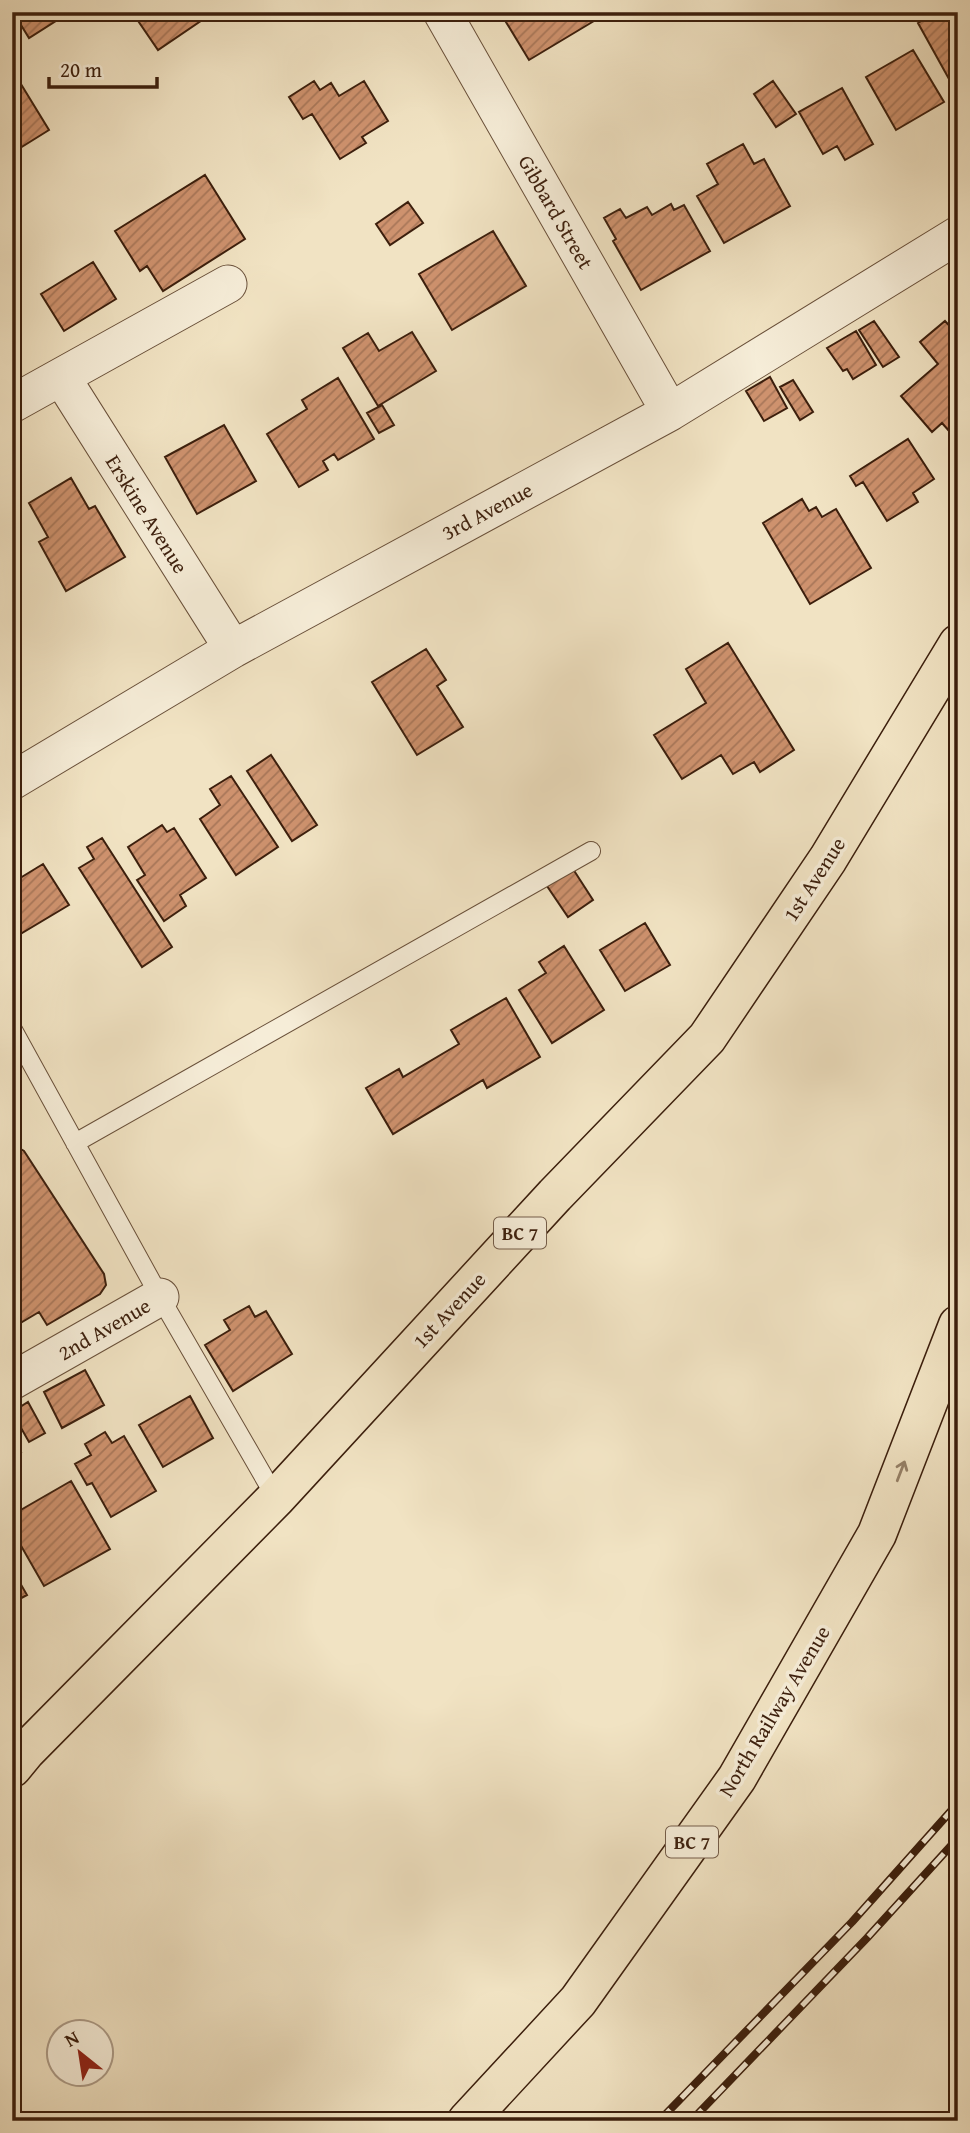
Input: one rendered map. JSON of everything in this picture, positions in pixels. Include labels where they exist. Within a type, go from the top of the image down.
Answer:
[{"type":"main road","name":"1st Avenue","points":[[12,1768],[276,1498],[555,1195],[708,1038],[828,859],[958,644]]},
{"type":"main road","name":"North Railway Avenue","points":[[467,2121],[578,2001],[737,1778],[877,1534],[958,1325]]},
{"type":"street","name":"Gibbard Street","points":[[442,12],[670,412]]},
{"type":"street","name":"3rd Avenue","points":[[12,781],[233,649],[670,412],[958,235]]},
{"type":"street","points":[[12,404],[228,284]]},
{"type":"street","name":"Erskine Avenue","points":[[62,378],[233,649]]},
{"type":"street","name":"2nd Avenue","points":[[12,1381],[160,1297]]},
{"type":"lane","points":[[75,1143],[592,851]]},
{"type":"lane","points":[[12,1028],[160,1297],[276,1498]]},
{"type":"building","points":[[13,12],[70,12],[29,38]]},
{"type":"building","points":[[132,12],[214,12],[158,50]]},
{"type":"building","points":[[513,12],[589,12],[594,21],[529,60],[506,22],[515,17]]},
{"type":"building","points":[[937,12],[958,12],[958,75],[949,79],[918,23]]},
{"type":"building","points":[[913,50],[944,102],[896,130],[866,77]]},
{"type":"building","points":[[16,76],[49,130],[12,153],[12,79]]},
{"type":"building","points":[[314,81],[320,90],[331,83],[339,96],[364,81],[388,121],[362,137],[366,143],[340,159],[312,114],[303,119],[289,97]]},
{"type":"building","points":[[773,81],[796,114],[776,127],[754,94]]},
{"type":"building","points":[[842,88],[873,144],[845,160],[837,146],[823,154],[799,112]]},
{"type":"building","points":[[743,144],[754,164],[764,159],[790,206],[724,243],[697,196],[718,184],[707,164]]},
{"type":"building","points":[[205,175],[245,239],[163,291],[147,266],[140,271],[115,231]]},
{"type":"building","points":[[408,202],[423,223],[390,245],[376,224]]},
{"type":"building","points":[[671,204],[674,210],[684,205],[710,251],[641,290],[613,241],[616,239],[604,218],[620,209],[626,218],[647,207],[652,215]]},
{"type":"building","points":[[493,231],[526,286],[452,330],[419,274]]},
{"type":"building","points":[[93,262],[116,299],[64,331],[41,294]]},
{"type":"building","points":[[874,321],[899,357],[883,367],[859,330]]},
{"type":"building","points":[[945,321],[958,335],[958,441],[942,423],[932,432],[901,396],[938,364],[920,342]]},
{"type":"building","points":[[856,331],[876,365],[853,379],[847,369],[843,371],[827,348]]},
{"type":"building","points":[[412,332],[436,371],[378,406],[343,348],[368,333],[379,351]]},
{"type":"building","points":[[770,377],[787,408],[764,421],[746,391]]},
{"type":"building","points":[[338,378],[374,439],[338,460],[334,454],[323,461],[328,470],[299,487],[267,434],[307,409],[302,400]]},
{"type":"building","points":[[793,380],[813,412],[800,420],[780,387]]},
{"type":"building","points":[[382,405],[394,425],[379,433],[367,413]]},
{"type":"building","points":[[224,425],[256,481],[197,514],[165,457]]},
{"type":"building","points":[[908,439],[934,479],[913,493],[918,502],[887,521],[863,482],[856,486],[850,476]]},
{"type":"building","points":[[71,478],[89,509],[95,506],[125,557],[66,591],[39,542],[48,537],[29,503]]},
{"type":"building","points":[[802,499],[809,511],[816,507],[822,517],[836,509],[871,568],[810,604],[763,523]]},
{"type":"building","points":[[728,643],[794,750],[760,772],[754,762],[733,774],[721,755],[682,779],[654,735],[706,703],[686,669]]},
{"type":"building","points":[[426,649],[446,680],[437,686],[463,727],[417,755],[372,682]]},
{"type":"building","points":[[271,755],[317,825],[292,841],[247,771]]},
{"type":"building","points":[[231,776],[278,847],[236,875],[200,819],[220,805],[210,789]]},
{"type":"building","points":[[162,825],[167,832],[174,828],[206,878],[180,895],[186,906],[164,921],[137,880],[145,875],[128,847]]},
{"type":"building","points":[[102,838],[172,947],[142,967],[79,868],[94,859],[87,847]]},
{"type":"building","points":[[43,864],[69,905],[12,939],[12,883]]},
{"type":"building","points":[[573,869],[593,900],[568,917],[547,886]]},
{"type":"building","points":[[645,923],[670,965],[625,991],[600,950]]},
{"type":"building","points":[[564,946],[604,1010],[552,1043],[519,990],[546,973],[539,962]]},
{"type":"building","points":[[506,998],[540,1057],[487,1088],[483,1080],[393,1134],[366,1088],[399,1069],[403,1077],[459,1044],[451,1030]]},
{"type":"building","points":[[19,1148],[24,1151],[104,1274],[106,1285],[100,1294],[47,1325],[39,1312],[12,1328],[12,1149]]},
{"type":"building","points":[[249,1306],[255,1317],[266,1311],[292,1354],[233,1391],[205,1345],[230,1330],[224,1320]]},
{"type":"building","points":[[85,1370],[104,1405],[62,1428],[44,1392]]},
{"type":"building","points":[[190,1396],[213,1438],[163,1467],[139,1425]]},
{"type":"building","points":[[28,1402],[45,1433],[29,1442],[12,1412]]},
{"type":"building","points":[[105,1432],[112,1443],[124,1436],[156,1491],[111,1517],[92,1483],[87,1485],[75,1464],[91,1455],[85,1444]]},
{"type":"building","points":[[12,1434],[21,1452],[12,1456]]},
{"type":"building","points":[[71,1481],[110,1549],[44,1586],[12,1530],[12,1515]]},
{"type":"building","points":[[12,1569],[27,1595],[12,1603]]},
{"type":"railway","points":[[659,2121],[852,1922],[958,1803]]},
{"type":"railway","points":[[691,2121],[867,1938],[958,1838]]}]
